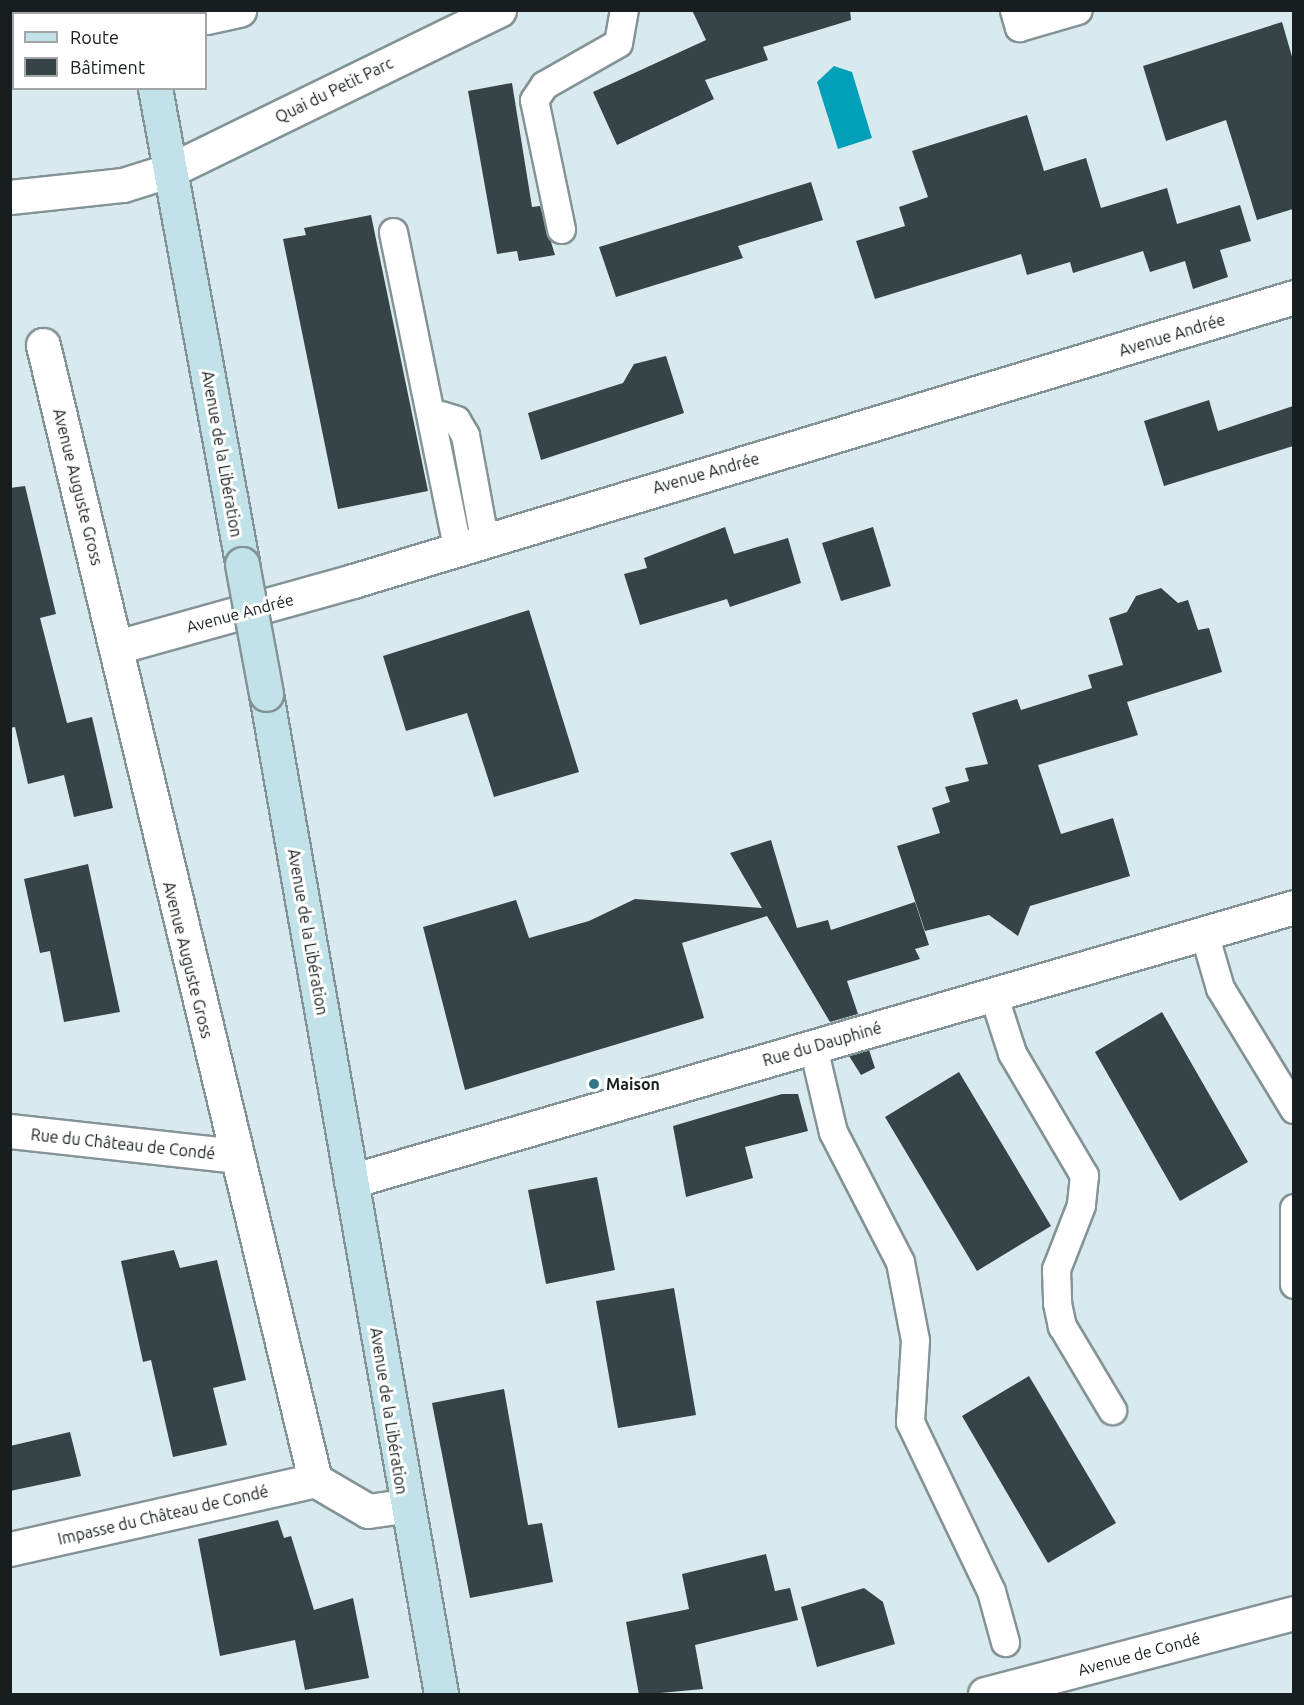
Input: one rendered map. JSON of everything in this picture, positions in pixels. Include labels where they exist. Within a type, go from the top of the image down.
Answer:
[{"type":"main road","name":"Avenue de la Libération","points":[[157,98],[266,694],[351,1181],[404,1506],[441,1695]]},
{"type":"street","points":[[207,17],[239,10]]},
{"type":"street","name":"Quai du Petit Parc","points":[[10,197],[123,185],[171,170],[499,10]]},
{"type":"street","name":"Avenue Andrée","points":[[117,647],[353,581],[470,542],[1293,297]]},
{"type":"street","name":"Avenue Auguste Gross","points":[[43,345],[117,647],[127,709],[315,1480]]},
{"type":"street","name":"Rue du Dauphiné","points":[[351,1181],[1293,907]]},
{"type":"street","name":"Rue du Château de Condé","points":[[10,1131],[236,1156]]},
{"type":"street","points":[[315,1480],[368,1511],[404,1506]]},
{"type":"street","name":"Impasse du Château de Condé","points":[[10,1549],[315,1480]]},
{"type":"street","name":"Avenue de Condé","points":[[985,1695],[1293,1613]]},
{"type":"lane","points":[[561,229],[534,100],[544,85],[618,43],[624,10]]},
{"type":"lane","points":[[1014,10],[1019,27],[1078,10]]},
{"type":"lane","points":[[393,232],[470,542]]},
{"type":"lane","points":[[441,415],[456,420],[465,435],[470,542]]},
{"type":"lane","points":[[1204,933],[1221,988],[1293,1109]]},
{"type":"lane","points":[[993,994],[1012,1053],[1084,1175],[1081,1205],[1056,1269],[1057,1304],[1062,1326],[1112,1410]]},
{"type":"lane","points":[[813,1047],[833,1132],[900,1262],[915,1340],[910,1422],[991,1591],[1005,1642]]},
{"type":"lane","points":[[1293,1208],[1293,1284]]},
{"type":"water","points":[[834,66],[852,72],[872,138],[838,149],[817,82]]},
{"type":"building","points":[[692,10],[850,10],[851,20],[763,47],[768,60],[705,80],[714,99],[617,145],[593,92],[706,40]]},
{"type":"building","points":[[1282,22],[1293,60],[1293,209],[1257,220],[1226,120],[1166,141],[1143,66]]},
{"type":"building","points":[[512,83],[532,207],[540,206],[555,255],[519,261],[517,251],[497,254],[468,91]]},
{"type":"building","points":[[1027,115],[1044,171],[1086,158],[1101,208],[1167,188],[1177,224],[1240,205],[1251,241],[1220,250],[1228,277],[1193,289],[1185,261],[1150,272],[1143,251],[1073,273],[1070,262],[1027,275],[1021,254],[875,299],[856,241],[905,226],[899,207],[928,197],[912,151]]},
{"type":"building","points":[[811,182],[823,220],[738,246],[743,258],[616,297],[599,247]]},
{"type":"building","points":[[371,215],[428,491],[338,509],[283,239],[306,235],[304,228]]},
{"type":"building","points":[[666,356],[684,413],[541,460],[528,413],[623,383],[634,364]]},
{"type":"building","points":[[1209,400],[1218,431],[1293,406],[1293,446],[1164,486],[1144,421]]},
{"type":"building","points":[[25,486],[56,614],[40,618],[67,723],[92,717],[113,808],[74,817],[64,775],[28,784],[15,727],[10,728],[10,488]]},
{"type":"building","points":[[725,527],[734,554],[788,538],[801,583],[730,607],[727,599],[640,625],[624,574],[647,568],[644,558]]},
{"type":"building","points":[[873,527],[891,586],[841,601],[822,543]]},
{"type":"building","points":[[1161,588],[1178,603],[1188,600],[1198,630],[1209,628],[1222,672],[1127,702],[1138,735],[1038,765],[1061,834],[1113,818],[1130,876],[1030,906],[1018,936],[989,915],[925,931],[897,846],[940,833],[932,808],[950,802],[945,787],[969,781],[965,768],[988,764],[972,713],[1017,699],[1021,710],[1092,688],[1088,675],[1123,665],[1109,618],[1127,612],[1136,596]]},
{"type":"building","points":[[529,610],[579,772],[494,797],[467,713],[406,731],[383,656]]},
{"type":"building","points":[[771,840],[797,928],[828,920],[831,930],[915,902],[929,945],[915,949],[920,959],[847,981],[858,1014],[830,1022],[767,916],[682,943],[704,1018],[465,1090],[423,927],[516,900],[529,938],[589,921],[635,899],[762,908],[730,853]]},
{"type":"building","points":[[88,864],[120,1012],[64,1022],[50,951],[40,953],[24,879]]},
{"type":"building","points":[[1162,1012],[1248,1162],[1180,1201],[1095,1052]]},
{"type":"building","points":[[869,1050],[875,1068],[861,1075],[849,1056]]},
{"type":"building","points":[[959,1072],[1051,1226],[977,1271],[885,1117]]},
{"type":"building","points":[[782,1094],[798,1094],[808,1131],[745,1147],[753,1178],[686,1197],[673,1126]]},
{"type":"building","points":[[597,1177],[615,1270],[546,1284],[528,1190]]},
{"type":"building","points":[[174,1250],[180,1268],[217,1260],[246,1380],[213,1388],[227,1445],[173,1457],[151,1360],[143,1362],[121,1261]]},
{"type":"building","points":[[674,1288],[696,1415],[618,1428],[596,1301]]},
{"type":"building","points":[[1029,1376],[1116,1523],[1048,1563],[962,1416]]},
{"type":"building","points":[[504,1389],[528,1525],[542,1523],[553,1582],[470,1598],[432,1403]]},
{"type":"building","points":[[70,1432],[81,1476],[10,1491],[10,1446]]},
{"type":"building","points":[[278,1520],[284,1538],[291,1536],[314,1610],[353,1598],[369,1678],[305,1690],[295,1640],[220,1656],[198,1539]]},
{"type":"building","points":[[766,1554],[775,1591],[790,1588],[798,1620],[695,1645],[703,1689],[639,1695],[626,1622],[689,1609],[682,1574]]},
{"type":"building","points":[[864,1588],[883,1602],[895,1644],[817,1667],[801,1607]]},
{"type":"place","name":"Maison","points":[[594,1084]]}]
